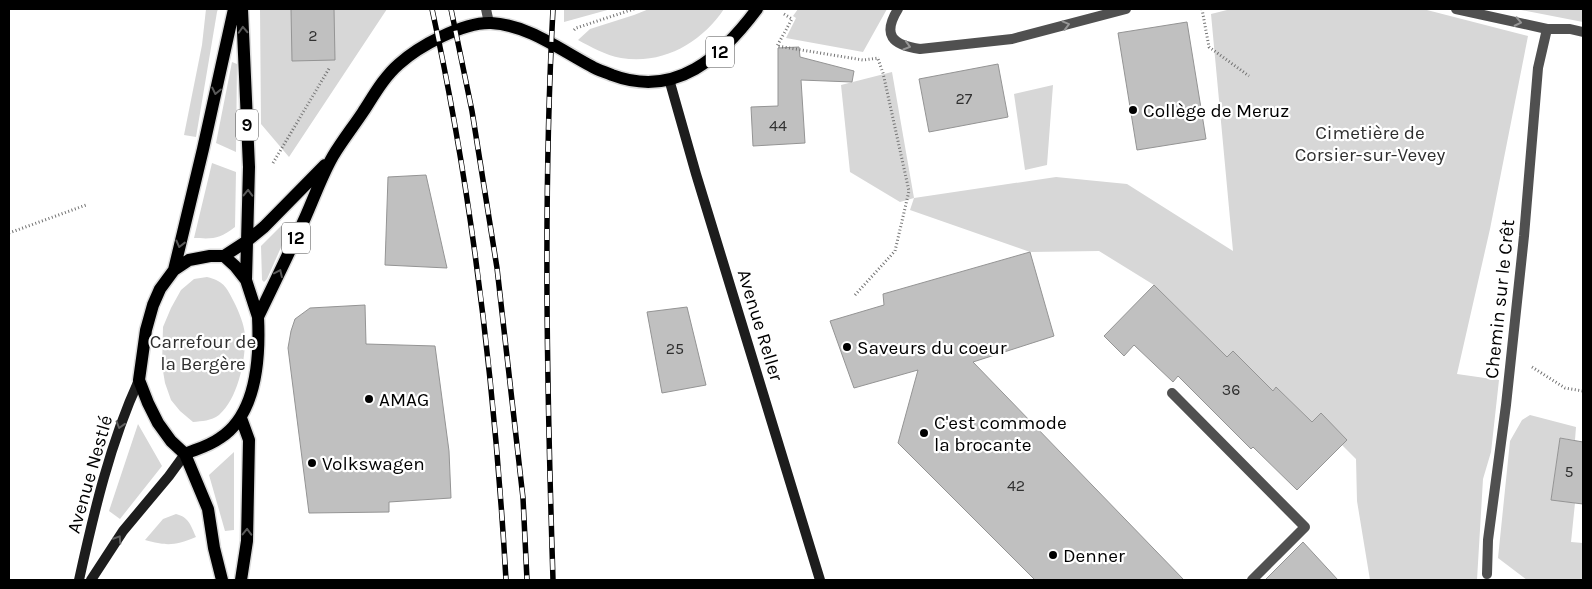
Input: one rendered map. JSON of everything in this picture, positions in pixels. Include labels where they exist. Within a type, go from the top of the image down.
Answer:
[{"type":"main road","name":"9","points":[[174,270],[204,149],[234,9]]},
{"type":"main road","name":"9","points":[[242,9],[249,167],[246,280]]},
{"type":"main road","name":"12","points":[[258,317],[332,158],[385,79],[398,64],[413,53],[450,32],[489,23],[522,29],[555,45],[593,68],[621,78],[646,82],[669,79],[685,74],[717,55],[740,31],[757,9]]},
{"type":"main road","name":"12","points":[[224,256],[264,228],[332,158]]},
{"type":"main road","points":[[185,454],[208,446],[222,437],[241,418],[250,398],[255,373],[259,338],[258,317],[252,294],[246,280],[224,256],[210,256],[189,260],[174,270],[160,288],[146,330],[139,380],[158,424],[171,441],[185,454],[208,509],[214,548],[222,580]]},
{"type":"main road","points":[[241,418],[249,440],[247,541],[241,580]]},
{"type":"street","points":[[486,9],[489,23]]},
{"type":"street","points":[[898,9],[890,25],[892,40],[907,47],[920,49],[1012,39],[1126,9]]},
{"type":"street","points":[[1456,9],[1547,29],[1570,29],[1583,32]]},
{"type":"street","name":"Chemin sur le Crêt","points":[[1486,574],[1488,540],[1524,236],[1538,68],[1547,29]]},
{"type":"street","name":"Avenue Reller","points":[[669,79],[696,174],[820,580]]},
{"type":"street","name":"Avenue Nestlé","points":[[79,580],[94,511],[124,412],[139,380]]},
{"type":"street","points":[[1172,393],[1305,527],[1252,580]]},
{"type":"street","points":[[91,580],[123,531],[185,454]]},
{"type":"path","points":[[572,32],[576,28],[634,9]]},
{"type":"path","points":[[1202,9],[1209,47],[1249,76]]},
{"type":"path","points":[[784,14],[792,20],[777,46],[863,60],[878,59],[896,42]]},
{"type":"path","points":[[855,295],[895,250],[909,191],[883,73],[878,59]]},
{"type":"path","points":[[272,166],[330,67]]},
{"type":"path","points":[[9,233],[86,204]]},
{"type":"path","points":[[1511,353],[1565,388],[1583,391]]},
{"type":"green space","points":[[206,9],[218,9],[196,137],[184,135],[202,45]]},
{"type":"green space","points":[[260,9],[387,9],[289,157],[261,124]]},
{"type":"green space","points":[[564,9],[611,9],[564,22]]},
{"type":"green space","points":[[649,9],[724,9],[704,32],[692,41],[666,55],[652,58],[615,57],[598,51],[578,40],[590,29]]},
{"type":"green space","points":[[798,9],[887,9],[863,52],[786,38],[796,18],[793,16]]},
{"type":"green space","name":"Cimetière de Corsier-sur-Vevey","points":[[1231,9],[1423,9],[1528,36],[1490,229],[1457,374],[1499,380],[1491,452],[1483,479],[1477,580],[1370,580],[1357,501],[1356,459],[1342,445],[1347,440],[1321,414],[1312,422],[1276,387],[1273,391],[1233,351],[1227,357],[1154,285],[1099,251],[1030,252],[910,210],[914,198],[1056,177],[1127,184],[1233,251],[1211,14]]},
{"type":"green space","points":[[1516,9],[1583,9],[1583,22]]},
{"type":"green space","points":[[232,62],[237,64],[236,152],[216,143]]},
{"type":"green space","points":[[892,72],[914,198],[900,202],[850,172],[841,85]]},
{"type":"green space","points":[[1053,85],[1047,165],[1025,170],[1014,94]]},
{"type":"green space","points":[[212,163],[236,172],[235,227],[225,234],[216,237],[194,238]]},
{"type":"green space","points":[[282,225],[286,236],[264,282],[262,280],[261,246]]},
{"type":"green space","name":"Carrefour de la Bergère","points":[[207,277],[221,283],[229,293],[241,318],[245,345],[240,378],[226,408],[213,418],[193,422],[171,400],[165,383],[162,365],[163,327],[181,290],[194,279]]},
{"type":"green space","points":[[1530,415],[1576,427],[1575,440],[1560,438],[1551,499],[1575,503],[1571,542],[1583,543],[1583,580],[1527,580],[1498,558],[1510,441],[1522,420]]},
{"type":"green space","points":[[138,424],[162,466],[120,519],[109,511]]},
{"type":"green space","points":[[234,452],[234,530],[225,531],[209,475]]},
{"type":"green space","points":[[176,514],[187,520],[196,537],[170,544],[145,540],[163,519]]},
{"type":"building","points":[[291,9],[334,9],[335,60],[292,61]]},
{"type":"building","points":[[1187,22],[1206,139],[1137,150],[1118,33]]},
{"type":"building","points":[[799,47],[800,57],[854,71],[852,82],[801,80],[805,143],[753,146],[751,107],[778,106],[778,48]]},
{"type":"building","points":[[998,64],[1008,117],[929,132],[919,79]]},
{"type":"building","points":[[426,175],[447,268],[385,265],[388,177]]},
{"type":"building","points":[[1030,252],[1054,336],[973,362],[1184,580],[1035,580],[898,443],[918,370],[854,388],[830,321],[884,305],[883,294]]},
{"type":"building","points":[[1154,285],[1227,357],[1233,351],[1273,391],[1276,387],[1312,422],[1321,413],[1347,440],[1297,490],[1253,447],[1251,449],[1178,376],[1173,382],[1134,345],[1124,356],[1104,336]]},
{"type":"building","name":"AMAG","points":[[365,305],[366,344],[435,346],[449,451],[451,498],[389,502],[389,512],[309,513],[288,348],[291,331],[295,319],[310,308]]},
{"type":"building","points":[[687,307],[706,385],[662,393],[647,312]]},
{"type":"building","points":[[1560,438],[1583,442],[1583,504],[1551,500]]},
{"type":"building","points":[[1303,542],[1338,580],[1265,580]]},
{"type":"railway","points":[[432,9],[471,222],[496,436],[506,580]]},
{"type":"railway","points":[[451,9],[472,111],[497,268],[523,498],[527,580]]},
{"type":"railway","points":[[553,9],[547,223],[549,437],[553,580]]},
{"type":"place","name":"Collège de Meruz","points":[[1133,110]]},
{"type":"place","name":"Saveurs du coeur","points":[[847,347]]},
{"type":"place","name":"AMAG","points":[[369,399]]},
{"type":"place","name":"C'est commode la brocante","points":[[924,433]]},
{"type":"place","name":"Volkswagen","points":[[312,463]]},
{"type":"place","name":"Denner","points":[[1053,555]]}]
